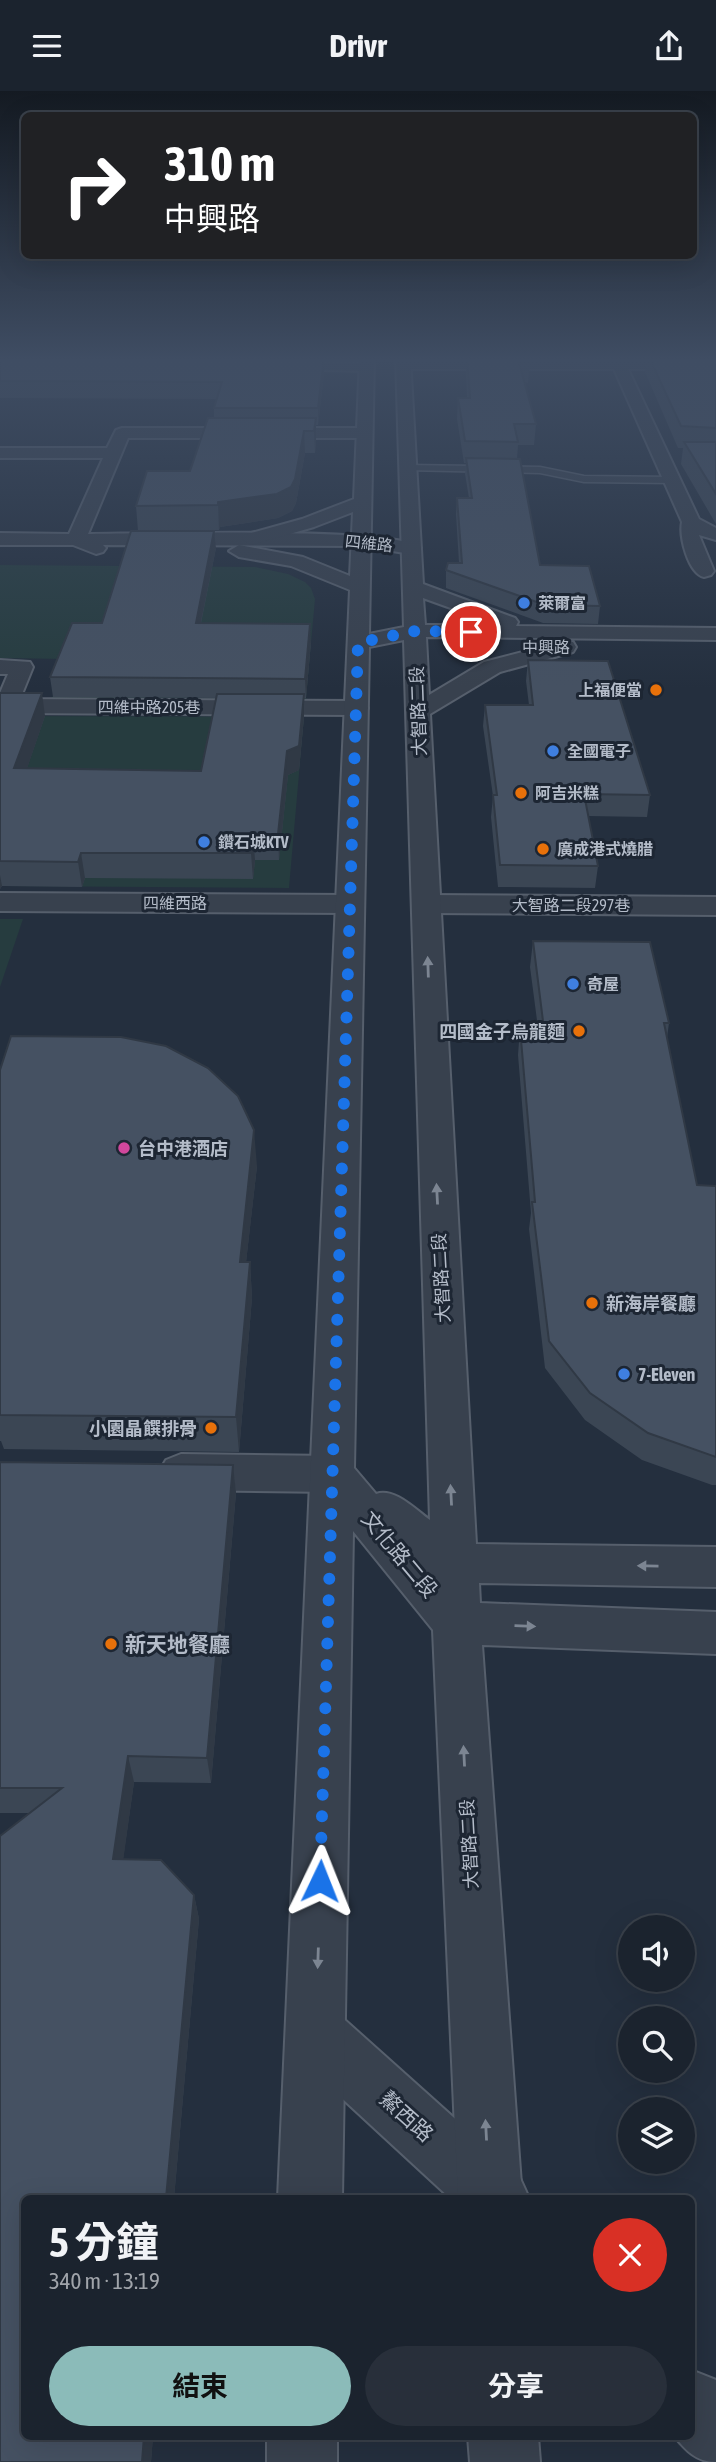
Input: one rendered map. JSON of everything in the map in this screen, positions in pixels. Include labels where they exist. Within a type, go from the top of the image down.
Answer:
[{"type":"street","points":[[101,550],[76,539],[107,468]]},
{"type":"street","points":[[310,2195],[363,468]]},
{"type":"street","name":"大智路二段","points":[[408,468],[454,1563],[492,2195]]},
{"type":"street","points":[[670,468],[672,480],[691,522],[699,529],[716,534]]},
{"type":"street","points":[[245,545],[362,502]]},
{"type":"street","points":[[691,522],[689,532],[704,571]]},
{"type":"street","name":"四維路","points":[[0,539],[411,548]]},
{"type":"street","points":[[245,545],[296,561],[360,587]]},
{"type":"street","name":"四維路","points":[[0,549],[101,550],[245,545]]},
{"type":"street","points":[[413,587],[559,641]]},
{"type":"street","name":"中興路","points":[[559,641],[716,634]]},
{"type":"street","name":"中興路","points":[[358,643],[415,639],[559,641],[716,648]]},
{"type":"street","points":[[418,711],[492,667],[559,641]]},
{"type":"street","name":"四維中路205巷","points":[[0,667],[22,667],[6,706],[356,708]]},
{"type":"street","name":"四維西路","points":[[0,902],[350,904]]},
{"type":"street","name":"大智路二段297巷","points":[[426,904],[716,906]]},
{"type":"street","points":[[139,1472],[333,1473]]},
{"type":"street","name":"文化路二段","points":[[333,1473],[454,1563],[716,1567]]},
{"type":"street","name":"文化路二段","points":[[333,1473],[457,1623]]},
{"type":"street","points":[[457,1623],[716,1633]]},
{"type":"street","name":"鰲西路","points":[[316,2034],[492,2195]]},
{"type":"street","points":[[695,2409],[716,2431]]},
{"type":"street","points":[[302,2440],[302,2462]]},
{"type":"street","points":[[503,2440],[505,2462]]},
{"type":"lane","points":[[408,468],[540,470],[584,479],[672,480]]},
{"type":"green space","points":[[0,565],[255,567],[288,574],[305,582],[311,588],[315,599],[306,699],[52,698],[67,659],[0,658]]},
{"type":"green space","points":[[0,716],[304,717],[289,888],[0,886]]},
{"type":"green space","points":[[0,919],[23,919],[0,987]]},
{"type":"building","points":[[191,468],[297,468],[291,487],[277,494],[218,502],[218,505],[136,506],[147,471],[190,471]]},
{"type":"building","points":[[467,468],[522,468],[540,565],[589,566],[600,606],[545,605],[446,570],[448,563],[462,563],[457,498],[472,498]]},
{"type":"building","points":[[700,468],[716,468],[716,494]]},
{"type":"building","points":[[131,531],[214,531],[196,623],[310,624],[305,679],[50,677],[72,623],[102,623]]},
{"type":"building","points":[[528,660],[608,661],[650,795],[584,794],[598,866],[500,865],[493,795],[497,795],[485,705],[533,705]]},
{"type":"building","points":[[0,693],[42,693],[14,768],[201,771],[217,694],[304,694],[299,746],[287,751],[278,834],[253,834],[251,853],[81,853],[78,862],[0,861]]},
{"type":"building","points":[[533,941],[650,942],[669,1023],[664,1023],[697,1185],[716,1186],[716,1457],[648,1433],[590,1393],[549,1341],[532,1202],[535,1202],[520,1028],[544,1029]]},
{"type":"building","points":[[11,1036],[121,1037],[166,1046],[208,1068],[238,1096],[254,1130],[240,1262],[250,1262],[236,1417],[0,1415],[0,1070]]},
{"type":"building","points":[[0,1462],[233,1465],[207,1758],[128,1756],[113,1859],[161,1860],[194,1895],[166,2195],[21,2195],[21,2440],[144,2440],[142,2462],[0,2462],[0,1836],[62,1788],[0,1788]]},
{"type":"place","name":"萊爾富","points":[[524,603]]},
{"type":"place","name":"上福便當","points":[[656,690]]},
{"type":"place","name":"全國電子","points":[[553,751]]},
{"type":"place","name":"阿吉米糕","points":[[521,793]]},
{"type":"place","name":"鑽石城KTV","points":[[204,842]]},
{"type":"place","name":"廣成港式燒腊","points":[[543,849]]},
{"type":"place","name":"奇屋","points":[[573,984]]},
{"type":"place","name":"四國金子烏龍麵","points":[[579,1031]]},
{"type":"place","name":"台中港酒店","points":[[124,1148]]},
{"type":"place","name":"新海岸餐廳","points":[[592,1303]]},
{"type":"place","name":"7-Eleven","points":[[624,1374]]},
{"type":"place","name":"小園晶饌排骨","points":[[211,1428]]},
{"type":"place","name":"新天地餐廳","points":[[111,1644]]},
{"type":"route","points":[[320,1881],[358,643],[415,631],[471,632]]}]
